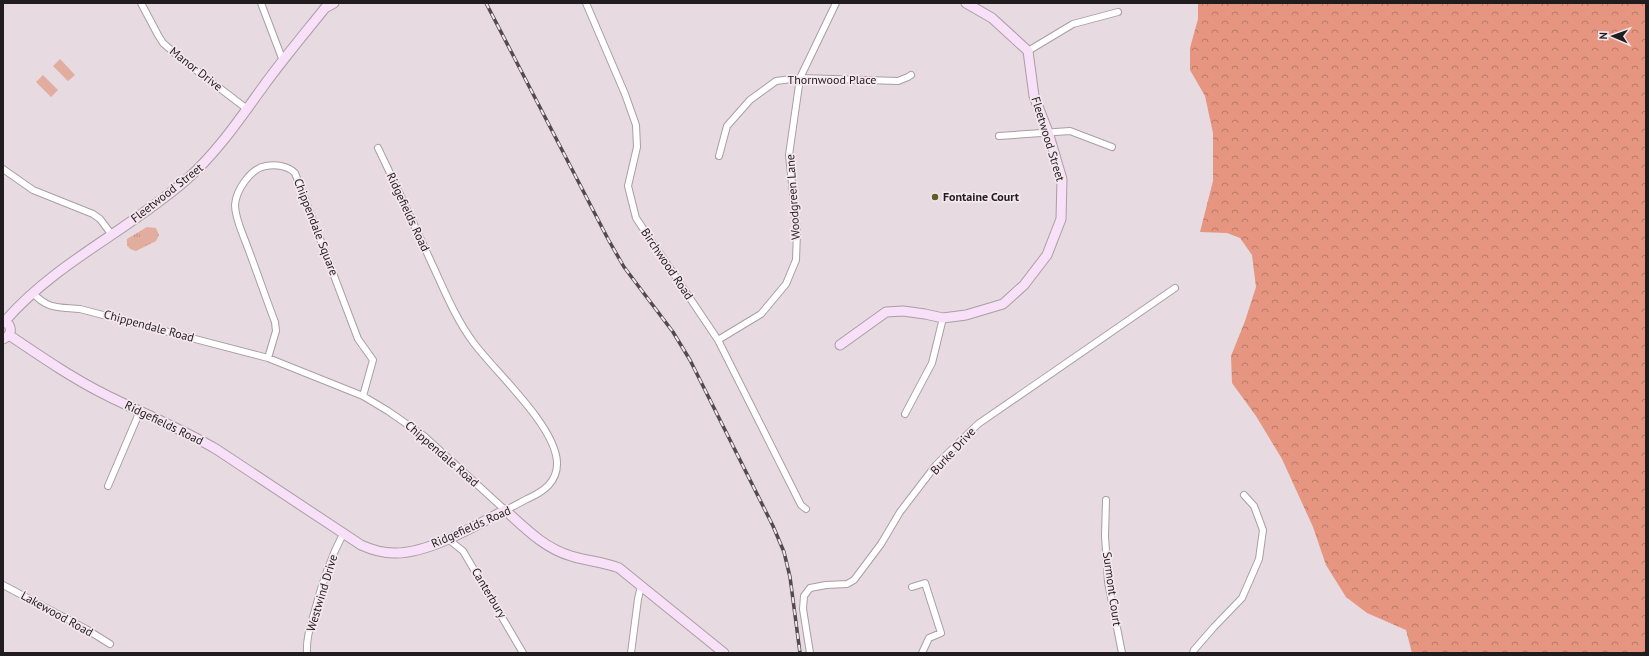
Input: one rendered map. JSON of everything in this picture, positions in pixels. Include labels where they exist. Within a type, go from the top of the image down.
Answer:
[{"type":"street","name":"Manor Drive","points":[[141,3],[163,43],[247,109]]},
{"type":"street","points":[[261,3],[282,61]]},
{"type":"street","name":"Fleetwood Street","points":[[4,321],[33,293],[186,180],[206,161],[247,109],[324,5],[334,3]]},
{"type":"street","name":"Birchwood Road","points":[[586,3],[625,94],[636,125],[637,147],[628,186],[636,218],[718,340],[801,505],[806,509]]},
{"type":"street","name":"Woodgreen Lane","points":[[718,340],[761,314],[786,284],[796,260],[797,232],[789,155],[800,78],[836,3]]},
{"type":"street","points":[[966,3],[992,18],[1028,51],[1073,24],[1118,12]]},
{"type":"street","name":"Fleetwood Street","points":[[840,345],[886,312],[904,310],[943,318],[966,315],[1002,304],[1024,285],[1047,255],[1061,219],[1062,180],[1048,132],[1034,96],[1028,51]]},
{"type":"street","name":"Thornwood Place","points":[[719,156],[727,126],[750,100],[776,81],[800,78],[898,81],[908,78],[911,75]]},
{"type":"street","points":[[999,136],[1070,131],[1112,147]]},
{"type":"street","name":"Ridgefields Road","points":[[6,337],[104,394],[192,435],[216,449],[343,534],[371,549],[390,553],[404,553],[448,539],[505,510],[516,506],[547,488],[553,480],[556,471],[556,452],[552,441],[534,415],[465,330],[378,148]]},
{"type":"street","name":"Chippendale Square","points":[[268,358],[276,331],[275,322],[239,223],[235,205],[237,196],[248,179],[257,170],[264,166],[272,165],[290,168],[295,173],[358,338],[373,360],[363,396]]},
{"type":"street","points":[[3,168],[33,190],[93,214],[100,219],[112,235]]},
{"type":"street","name":"Burke Drive","points":[[810,653],[803,609],[804,596],[810,588],[826,585],[847,584],[854,580],[881,544],[900,512],[936,465],[978,424],[1175,288]]},
{"type":"street","name":"Chippendale Road","points":[[33,293],[43,304],[50,306],[80,308],[268,358],[363,396],[424,436],[505,510],[537,538],[551,548],[571,556],[608,564],[619,568],[724,653]]},
{"type":"street","points":[[905,414],[932,363],[943,318]]},
{"type":"street","points":[[4,321],[10,327],[6,337]]},
{"type":"street","points":[[108,486],[140,411]]},
{"type":"street","points":[[1194,653],[1194,650],[1214,627],[1242,598],[1259,559],[1263,530],[1254,506],[1244,495]]},
{"type":"street","name":"Surmont Court","points":[[1106,500],[1105,536],[1108,582],[1122,653]]},
{"type":"street","name":"Westwind Drive","points":[[307,653],[308,637],[325,573],[343,534]]},
{"type":"street","name":"Canterbury","points":[[448,539],[463,551],[523,653]]},
{"type":"street","points":[[912,587],[925,583],[941,633],[929,638],[922,653]]},
{"type":"street","name":"Lakewood Road","points":[[3,585],[86,629],[110,644]]},
{"type":"street","points":[[631,653],[641,586]]},
{"type":"green space","points":[[1198,3],[1646,3],[1646,653],[1412,653],[1406,630],[1367,613],[1346,597],[1326,565],[1313,527],[1282,459],[1256,416],[1232,383],[1231,356],[1245,321],[1256,287],[1252,255],[1240,238],[1227,233],[1200,232],[1213,181],[1213,133],[1205,96],[1190,70],[1190,48],[1198,19]]},
{"type":"green space","points":[[60,59],[75,75],[68,81],[53,66]]},
{"type":"green space","points":[[43,75],[58,90],[51,97],[36,82]]},
{"type":"green space","points":[[147,227],[156,228],[159,235],[156,241],[136,251],[130,248],[127,244],[127,239]]},
{"type":"railway","points":[[486,3],[608,239],[624,267],[673,332],[690,360],[773,526],[784,552],[790,577],[800,653]]},
{"type":"place","name":"Fontaine Court","points":[[935,197]]}]
